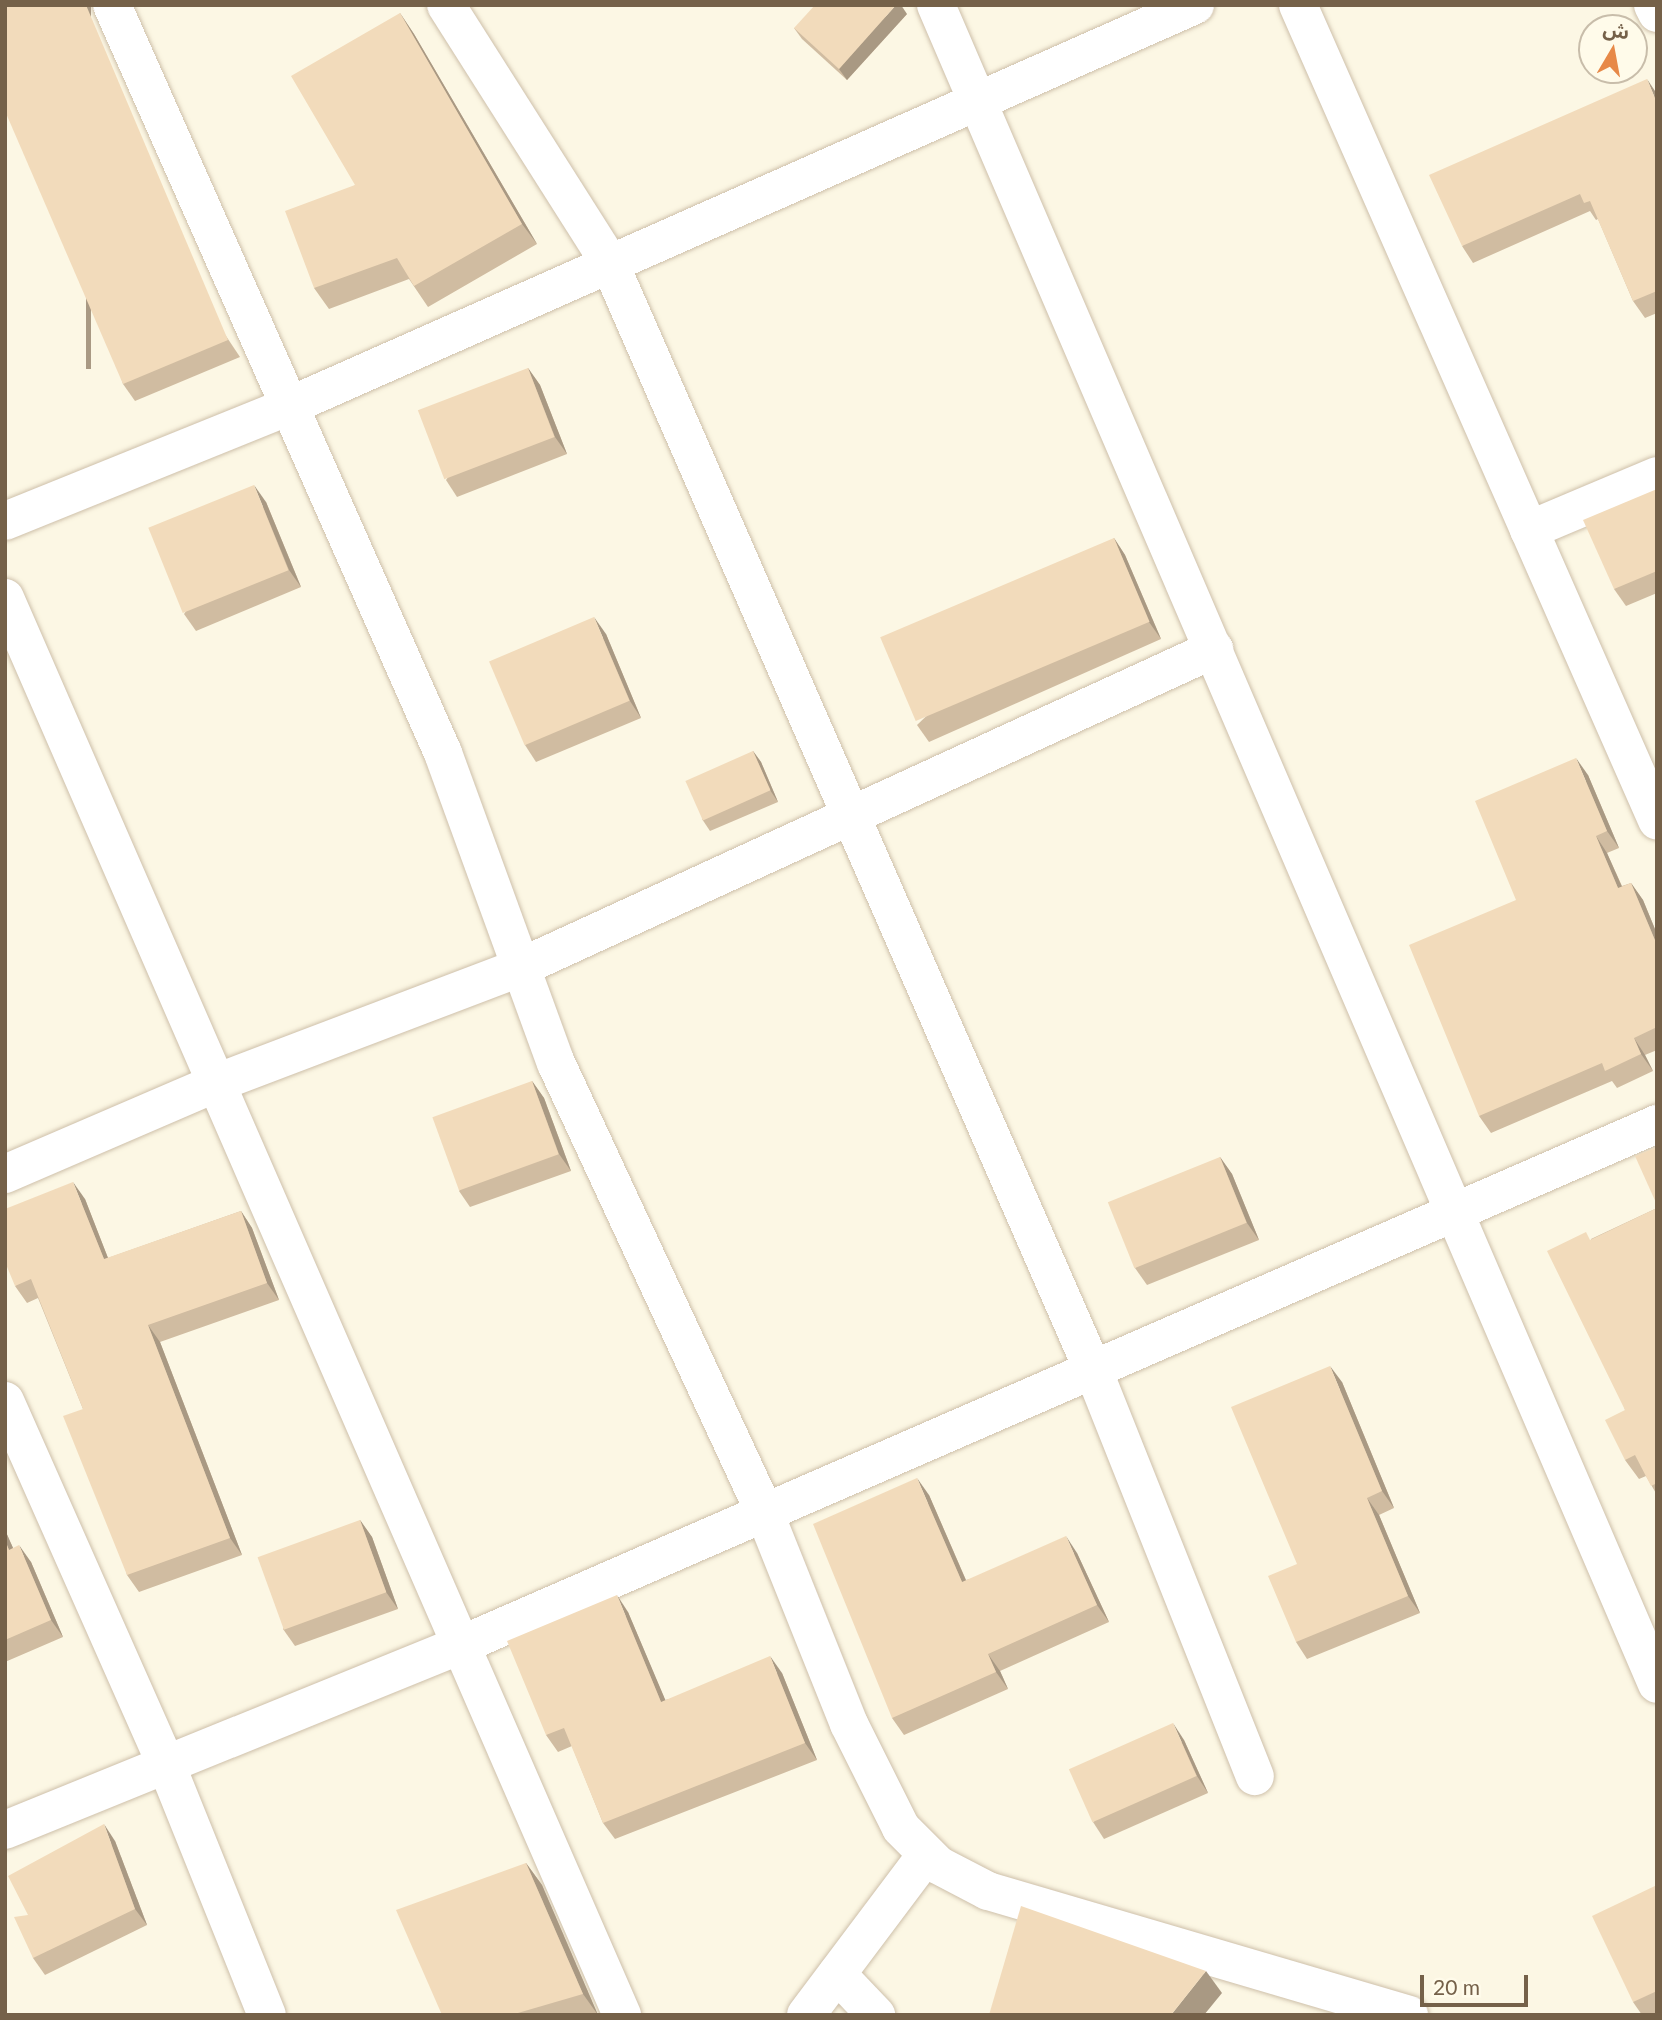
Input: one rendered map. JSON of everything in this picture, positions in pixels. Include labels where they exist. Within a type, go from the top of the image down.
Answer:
[{"type":"street","points":[[112,5],[443,753],[519,968],[556,1063],[765,1514],[880,1792],[926,1855],[988,1891],[1328,2003],[1409,2015]]},
{"type":"street","points":[[446,5],[609,262],[855,818],[1094,1372],[1255,1776]]},
{"type":"street","points":[[936,5],[980,99],[1453,1212],[1657,1684]]},
{"type":"street","points":[[5,521],[288,407],[609,262],[1195,5]]},
{"type":"street","points":[[1298,5],[1657,820]]},
{"type":"street","points":[[1653,5],[1657,13]]},
{"type":"street","points":[[1529,530],[1657,476]]},
{"type":"street","points":[[5,598],[219,1082],[622,2015]]},
{"type":"street","points":[[5,1174],[219,1082],[519,968],[855,818],[1214,649]]},
{"type":"street","points":[[5,1830],[168,1769],[461,1645],[1094,1372],[1657,1124]]},
{"type":"street","points":[[5,1401],[168,1769],[267,2015]]},
{"type":"street","points":[[806,2015],[926,1855]]},
{"type":"street","points":[[837,1974],[876,2015]]},
{"type":"building","points":[[5,5],[86,5],[228,340],[123,384],[5,111]]},
{"type":"building","points":[[815,5],[896,5],[839,69],[794,28]]},
{"type":"building","points":[[400,13],[522,224],[414,286],[397,258],[314,288],[285,211],[355,185],[291,76]]},
{"type":"building","points":[[1648,81],[1657,103],[1657,291],[1633,301],[1590,201],[1584,203],[1580,194],[1462,246],[1429,175],[1636,84],[1648,84]]},
{"type":"building","points":[[528,368],[555,437],[444,479],[418,410]]},
{"type":"building","points":[[254,485],[288,570],[183,613],[148,528]]},
{"type":"building","points":[[1657,489],[1657,571],[1614,589],[1583,520]]},
{"type":"building","points":[[1114,538],[1150,622],[916,721],[880,637]]},
{"type":"building","points":[[594,617],[630,701],[525,745],[489,662]]},
{"type":"building","points":[[753,751],[770,790],[703,820],[685,781]]},
{"type":"building","points":[[1576,758],[1607,831],[1596,836],[1618,888],[1631,883],[1657,945],[1657,1027],[1634,1038],[1641,1054],[1605,1071],[1602,1063],[1479,1116],[1409,945],[1516,900],[1475,801]]},
{"type":"building","points":[[532,1081],[559,1154],[459,1191],[432,1117]]},
{"type":"building","points":[[1657,1147],[1657,1205],[1635,1156]]},
{"type":"building","points":[[1220,1157],[1247,1223],[1134,1268],[1108,1202]]},
{"type":"building","points":[[73,1182],[104,1259],[241,1211],[267,1283],[148,1325],[230,1538],[127,1575],[63,1416],[83,1409],[31,1279],[15,1286],[5,1262],[5,1209]]},
{"type":"building","points":[[1657,1208],[1657,1483],[1651,1486],[1635,1455],[1625,1460],[1605,1420],[1625,1410],[1547,1251],[1586,1232],[1590,1240]]},
{"type":"building","points":[[1330,1366],[1382,1491],[1367,1498],[1408,1596],[1296,1642],[1268,1576],[1297,1564],[1231,1407]]},
{"type":"building","points":[[917,1478],[962,1582],[1066,1536],[1097,1605],[988,1654],[996,1672],[892,1718],[813,1524]]},
{"type":"building","points":[[360,1520],[386,1592],[284,1630],[258,1557]]},
{"type":"building","points":[[5,1540],[9,1550],[19,1545],[51,1620],[5,1640]]},
{"type":"building","points":[[617,1595],[661,1702],[770,1656],[805,1743],[603,1823],[564,1728],[546,1735],[507,1641]]},
{"type":"building","points":[[1173,1723],[1197,1776],[1092,1822],[1069,1769]]},
{"type":"building","points":[[104,1824],[135,1909],[33,1958],[14,1917],[28,1915],[8,1876]]},
{"type":"building","points":[[526,1863],[583,1994],[511,2015],[442,2015],[396,1910]]},
{"type":"building","points":[[1657,1885],[1657,1991],[1633,2002],[1592,1916]]},
{"type":"building","points":[[1021,1906],[1206,1971],[1171,2015],[989,2015]]}]
